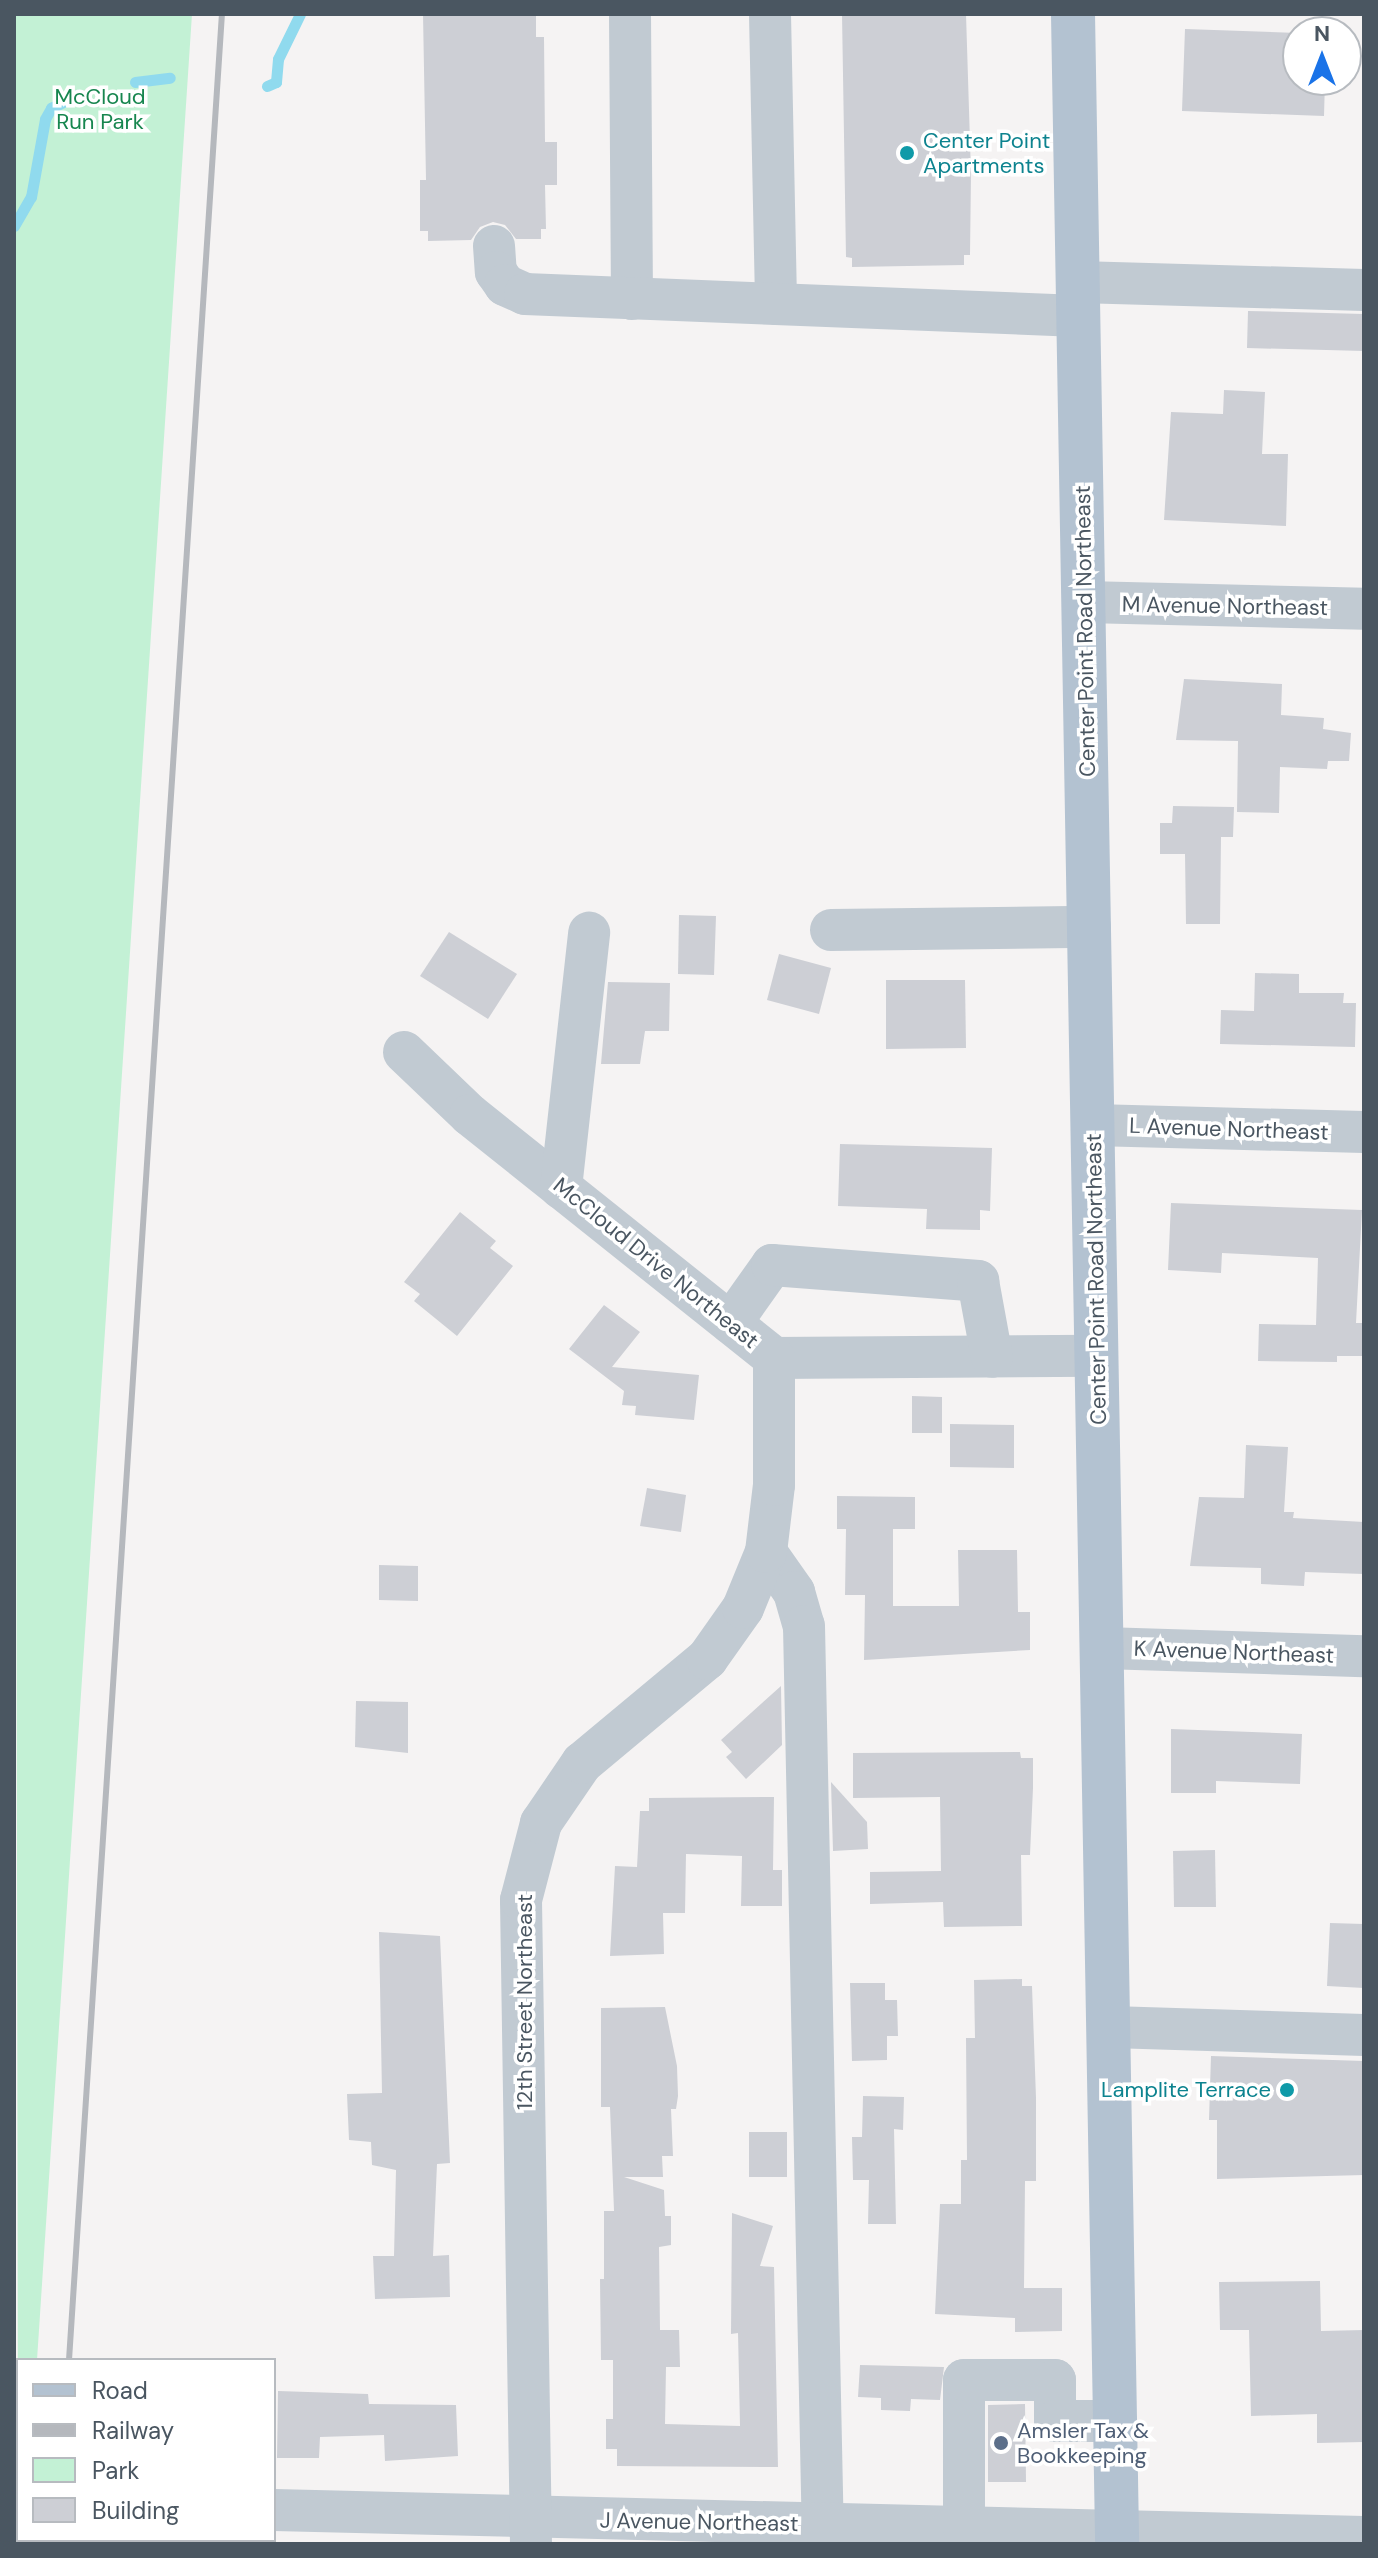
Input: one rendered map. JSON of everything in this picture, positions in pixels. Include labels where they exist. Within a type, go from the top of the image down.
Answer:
[{"type":"main road","name":"Center Point Road Northeast","points":[[1073,14],[1111,2027],[1117,2537]]},
{"type":"street","points":[[630,14],[632,299]]},
{"type":"street","points":[[770,14],[776,304]]},
{"type":"street","points":[[494,246],[496,272],[505,285],[525,294],[776,304],[1364,290]]},
{"type":"street","name":"M Avenue Northeast","points":[[1085,602],[1364,609]]},
{"type":"street","points":[[831,930],[1090,927]]},
{"type":"street","points":[[561,1188],[589,933]]},
{"type":"street","name":"McCloud Drive Northeast","points":[[404,1052],[470,1115],[774,1358],[1096,1356]]},
{"type":"street","name":"L Avenue Northeast","points":[[1094,1125],[1364,1132]]},
{"type":"street","points":[[731,1323],[772,1265],[978,1281],[992,1357]]},
{"type":"street","name":"12th Street Northeast","points":[[531,2531],[521,1900],[541,1823],[582,1763],[707,1659],[743,1608],[766,1552],[774,1485],[774,1358]]},
{"type":"street","points":[[766,1552],[794,1592],[804,1626],[823,2534]]},
{"type":"street","name":"K Avenue Northeast","points":[[1103,1648],[1364,1656]]},
{"type":"street","points":[[1111,2027],[1364,2035]]},
{"type":"street","points":[[964,2527],[964,2380],[1055,2380],[1055,2421],[1116,2421]]},
{"type":"street","name":"J Avenue Northeast","points":[[276,2510],[531,2531],[823,2534],[964,2527],[1117,2537],[1364,2537]]},
{"type":"green space","name":"McCloud Run Park","points":[[14,14],[192,14],[37,2358],[18,2358]]},
{"type":"building","points":[[423,14],[536,14],[536,37],[544,37],[545,142],[557,142],[557,185],[545,185],[546,229],[541,229],[541,239],[516,239],[505,225],[493,222],[480,227],[471,240],[428,241],[428,231],[420,231],[420,180],[426,180]]},
{"type":"building","name":"Center Point Apartments","points":[[842,14],[966,14],[971,174],[970,255],[964,255],[964,265],[852,267],[852,258],[846,257]]},
{"type":"building","points":[[1185,29],[1282,32],[1282,96],[1325,96],[1324,116],[1182,111]]},
{"type":"building","points":[[1248,311],[1364,314],[1364,351],[1247,348]]},
{"type":"building","points":[[1224,390],[1265,392],[1262,454],[1288,454],[1286,526],[1164,520],[1171,412],[1223,414]]},
{"type":"building","points":[[1184,679],[1282,684],[1281,715],[1324,718],[1323,729],[1351,733],[1349,761],[1328,761],[1327,769],[1280,767],[1279,813],[1237,812],[1238,741],[1176,740]]},
{"type":"building","points":[[1173,806],[1234,807],[1233,837],[1221,837],[1220,924],[1186,924],[1185,854],[1160,854],[1160,823],[1172,823]]},
{"type":"building","points":[[679,915],[716,916],[714,975],[678,974]]},
{"type":"building","points":[[449,932],[517,974],[488,1019],[420,976]]},
{"type":"building","points":[[779,954],[831,968],[819,1014],[767,1000]]},
{"type":"building","points":[[1255,973],[1299,974],[1299,993],[1344,993],[1343,1003],[1356,1003],[1355,1047],[1220,1044],[1221,1010],[1254,1011]]},
{"type":"building","points":[[886,980],[965,980],[966,1048],[886,1049]]},
{"type":"building","points":[[608,982],[670,983],[669,1031],[645,1031],[640,1064],[601,1064]]},
{"type":"building","points":[[840,1144],[992,1148],[990,1211],[980,1210],[980,1230],[926,1229],[927,1209],[838,1206]]},
{"type":"building","points":[[1171,1203],[1362,1210],[1356,1323],[1362,1323],[1362,1356],[1337,1356],[1337,1362],[1258,1361],[1259,1324],[1316,1325],[1318,1258],[1222,1253],[1221,1273],[1168,1270]]},
{"type":"building","points":[[460,1212],[496,1241],[490,1248],[513,1266],[457,1336],[414,1301],[420,1294],[404,1282]]},
{"type":"building","points":[[604,1305],[640,1332],[612,1367],[699,1375],[694,1420],[635,1415],[636,1406],[622,1405],[624,1391],[569,1349]]},
{"type":"building","points":[[912,1396],[942,1397],[942,1433],[912,1433]]},
{"type":"building","points":[[950,1424],[1014,1425],[1014,1468],[950,1467]]},
{"type":"building","points":[[1246,1445],[1288,1447],[1284,1512],[1294,1512],[1293,1518],[1364,1522],[1364,1574],[1305,1572],[1304,1586],[1261,1584],[1261,1568],[1190,1566],[1199,1497],[1244,1498]]},
{"type":"building","points":[[647,1488],[686,1495],[681,1532],[640,1526]]},
{"type":"building","points":[[837,1496],[915,1497],[915,1529],[893,1529],[893,1606],[959,1606],[958,1550],[1017,1550],[1018,1612],[1030,1612],[1030,1650],[864,1660],[865,1595],[845,1595],[846,1529],[837,1529]]},
{"type":"building","points":[[379,1565],[418,1566],[418,1601],[379,1600]]},
{"type":"building","points":[[781,1686],[782,1745],[746,1779],[726,1757],[732,1752],[721,1740]]},
{"type":"building","points":[[356,1701],[408,1702],[408,1753],[355,1747]]},
{"type":"building","points":[[1171,1729],[1302,1734],[1300,1784],[1216,1781],[1216,1793],[1171,1793]]},
{"type":"building","points":[[1020,1752],[1021,1758],[1033,1758],[1030,1855],[1021,1855],[1022,1926],[944,1927],[943,1902],[870,1904],[870,1872],[941,1871],[940,1797],[853,1798],[853,1753]]},
{"type":"building","points":[[831,1782],[867,1822],[868,1849],[833,1851]]},
{"type":"building","points":[[774,1797],[773,1870],[782,1870],[782,1906],[741,1906],[742,1856],[686,1854],[685,1913],[663,1913],[664,1954],[610,1956],[615,1866],[637,1867],[640,1811],[649,1811],[649,1798]]},
{"type":"building","points":[[1215,1850],[1216,1907],[1174,1907],[1173,1851]]},
{"type":"building","points":[[1330,1923],[1364,1924],[1364,1988],[1327,1986]]},
{"type":"building","points":[[379,1932],[440,1936],[450,2163],[437,2164],[433,2256],[449,2255],[450,2297],[375,2299],[373,2256],[394,2256],[396,2170],[372,2165],[371,2142],[349,2140],[347,2094],[382,2093]]},
{"type":"building","points":[[1022,1979],[1022,1986],[1032,1986],[1036,2098],[1036,2181],[1025,2181],[1024,2288],[1062,2288],[1062,2331],[1015,2332],[1015,2318],[935,2314],[940,2204],[961,2204],[961,2160],[967,2160],[966,2038],[975,2038],[974,1980]]},
{"type":"building","points":[[850,1983],[885,1983],[885,2000],[897,2000],[898,2036],[887,2036],[887,2060],[852,2061]]},
{"type":"building","points":[[665,2007],[677,2066],[678,2096],[676,2109],[671,2109],[673,2156],[662,2156],[663,2177],[624,2177],[664,2190],[665,2216],[671,2216],[671,2245],[659,2247],[660,2330],[679,2330],[680,2367],[666,2367],[665,2424],[740,2426],[738,2333],[731,2334],[732,2213],[773,2226],[760,2266],[774,2267],[778,2467],[617,2466],[617,2449],[606,2449],[606,2419],[613,2419],[613,2360],[601,2360],[600,2279],[604,2279],[604,2211],[614,2211],[610,2107],[601,2107],[601,2008]]},
{"type":"building","points":[[1211,2056],[1364,2061],[1364,2175],[1217,2179],[1217,2120],[1209,2120]]},
{"type":"building","points":[[863,2096],[904,2097],[903,2130],[894,2129],[896,2224],[868,2224],[869,2180],[853,2180],[852,2137],[862,2137]]},
{"type":"building","points":[[749,2132],[787,2132],[787,2177],[749,2177]]},
{"type":"building","points":[[1320,2281],[1321,2331],[1364,2330],[1364,2442],[1317,2443],[1317,2414],[1251,2416],[1249,2330],[1220,2330],[1219,2282]]},
{"type":"building","points":[[860,2365],[944,2367],[940,2400],[911,2399],[910,2411],[881,2410],[881,2398],[858,2397]]},
{"type":"building","points":[[278,2391],[368,2394],[369,2404],[456,2405],[458,2456],[385,2461],[384,2435],[320,2437],[319,2458],[277,2458]]},
{"type":"building","name":"Amsler Tax & Bookkeeping","points":[[1025,2404],[1026,2482],[988,2482],[988,2405]]},
{"type":"waterway","points":[[267,86],[276,82],[278,59],[300,14]]},
{"type":"waterway","points":[[135,82],[170,78]]},
{"type":"waterway","points":[[14,226],[31,197],[45,119],[51,108],[78,95]]},
{"type":"railway","points":[[69,2358],[222,14]]},
{"type":"place","name":"Center Point Apartments","points":[[907,153]]},
{"type":"place","name":"Lamplite Terrace","points":[[1287,2090]]},
{"type":"place","name":"Amsler Tax & Bookkeeping","points":[[1001,2443]]}]
